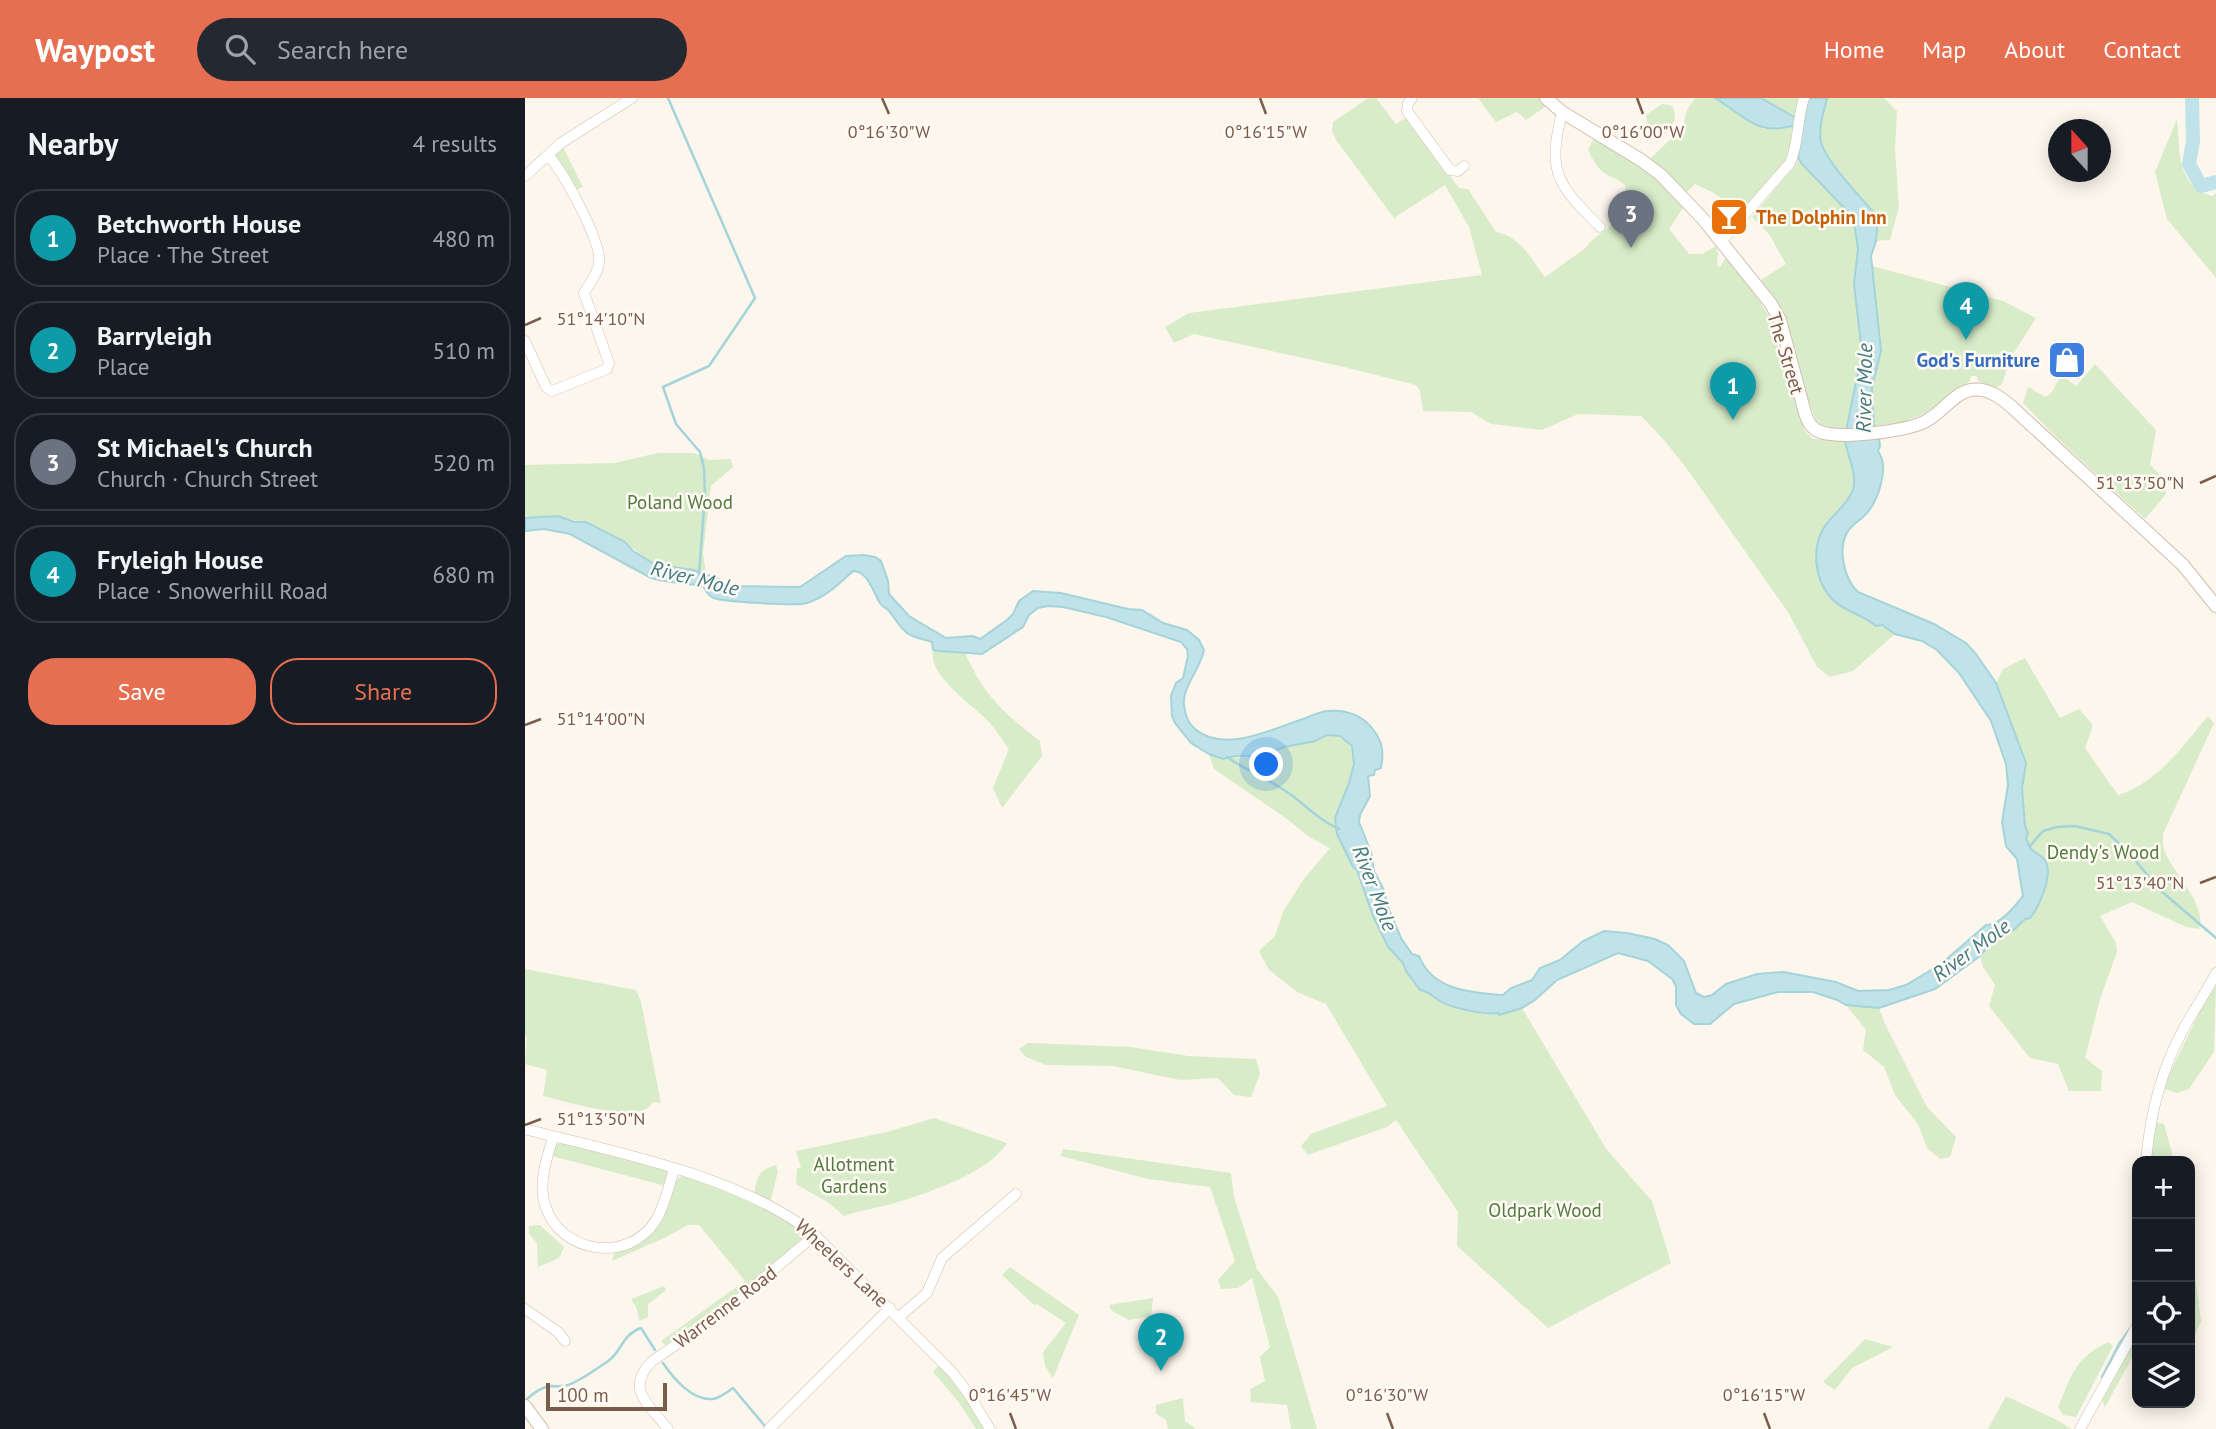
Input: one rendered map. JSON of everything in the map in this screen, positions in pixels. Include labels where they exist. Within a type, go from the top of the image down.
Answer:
[{"type":"street","points":[[525,176],[561,143],[632,98]]},
{"type":"street","points":[[1412,98],[1407,111],[1450,170],[1458,171],[1464,166]]},
{"type":"street","name":"The Street","points":[[1546,98],[1562,112],[1661,175],[1703,219],[1771,304],[1780,320],[1809,423],[1815,430],[1840,435],[1924,422],[1959,396],[1972,390],[1988,391],[2014,409],[2173,556],[2216,606]]},
{"type":"street","points":[[1721,242],[1790,163],[1795,152],[1804,98]]},
{"type":"street","points":[[1562,112],[1554,156],[1559,178],[1568,195],[1599,227]]},
{"type":"street","points":[[525,341],[546,387],[552,391],[607,369],[609,363],[584,293],[599,264],[598,252],[571,187],[548,155]]},
{"type":"street","points":[[2146,1156],[2150,1122],[2169,1059],[2216,973]]},
{"type":"street","name":"Wheelers Lane","points":[[525,1129],[710,1180],[795,1219],[890,1308],[953,1373],[990,1429]]},
{"type":"street","points":[[553,1137],[542,1187],[546,1207],[554,1222],[567,1236],[594,1248],[612,1249],[625,1245],[648,1230],[660,1212],[674,1169]]},
{"type":"street","points":[[899,1317],[927,1293],[942,1258],[1016,1194]]},
{"type":"street","name":"Warrenne Road","points":[[668,1429],[640,1393],[638,1381],[641,1372],[650,1362],[722,1313],[815,1235]]},
{"type":"street","points":[[769,1429],[890,1308]]},
{"type":"street","points":[[525,1309],[558,1332],[565,1341]]},
{"type":"street","points":[[2080,1429],[2132,1335]]},
{"type":"street","points":[[525,1406],[542,1429]]},
{"type":"green space","points":[[1368,98],[1376,98],[1396,124],[1406,118],[1459,188],[1468,189],[1496,232],[1519,243],[1545,277],[1587,247],[1626,213],[1622,206],[1626,186],[1603,172],[1595,163],[1588,150],[1594,138],[1645,168],[1685,205],[1669,229],[1689,254],[1702,254],[1716,246],[1717,265],[1720,267],[1725,259],[1728,259],[1759,294],[1757,297],[1773,323],[1781,362],[1805,431],[1813,439],[1845,440],[1853,472],[1851,491],[1819,540],[1871,621],[1895,634],[1853,671],[1830,677],[1817,667],[1788,612],[1687,469],[1641,416],[1578,414],[1542,430],[1491,424],[1471,412],[1423,411],[1420,391],[1416,385],[1194,334],[1174,343],[1165,327],[1189,313],[1482,275],[1469,227],[1445,185],[1394,218],[1336,140],[1332,131],[1333,122]]},
{"type":"green space","points":[[1478,98],[1542,98],[1548,105],[1526,120],[1517,112],[1496,122]]},
{"type":"green space","points":[[1695,98],[1715,98],[1763,129],[1796,125],[1790,158],[1743,214],[1714,193],[1695,184],[1685,194],[1649,160],[1683,127],[1687,110]]},
{"type":"green space","points":[[1761,98],[1802,98],[1796,118]]},
{"type":"green space","points":[[1827,98],[1884,98],[1897,111],[1895,150],[1899,207],[1890,240],[1876,241],[1878,217],[1846,181],[1824,150],[1820,131]]},
{"type":"green space","points":[[1662,104],[1670,105],[1674,109],[1675,121],[1658,141],[1648,127],[1646,115]]},
{"type":"green space","points":[[2177,119],[2180,155],[2186,176],[2200,191],[2212,196],[2216,193],[2216,278],[2167,219],[2155,172]]},
{"type":"green space","points":[[563,147],[583,187],[576,190],[553,156]]},
{"type":"green space","points":[[1798,156],[1801,163],[1849,213],[1855,229],[1858,249],[1854,284],[1862,353],[1846,431],[1824,428],[1816,420],[1802,384],[1782,312],[1761,280],[1786,264],[1769,234],[1752,217],[1796,164]]},
{"type":"green space","points":[[1872,266],[2003,301],[2036,318],[2010,359],[2002,384],[1996,388],[1978,381],[1977,376],[1971,376],[1970,381],[1924,414],[1899,423],[1874,426],[1872,387],[1881,351]]},
{"type":"green space","points":[[2095,364],[2156,430],[2150,464],[2164,480],[2166,494],[2145,519],[2023,403],[2028,387],[2046,397],[2052,392],[2061,375],[2076,386]]},
{"type":"green space","name":"Poland Wood","points":[[658,453],[695,453],[709,460],[731,459],[733,467],[711,486],[703,553],[706,574],[658,565],[611,535],[575,520],[525,518],[525,465],[614,463]]},
{"type":"green space","points":[[933,650],[965,653],[996,703],[1040,741],[1042,756],[1002,808],[993,788],[1009,749],[989,722],[953,689],[937,670]]},
{"type":"green space","name":"Dendy's Wood","points":[[2025,658],[2060,718],[2079,709],[2093,725],[2085,748],[2118,795],[2132,790],[2157,773],[2208,716],[2214,723],[2163,834],[2165,852],[2199,911],[2199,929],[2186,927],[2132,902],[2100,916],[2116,943],[2117,952],[2100,999],[2085,1058],[2102,1071],[2101,1091],[2069,1091],[2058,1064],[2030,1058],[1989,1006],[1995,985],[1983,967],[1980,956],[2035,912],[2041,900],[2048,867],[2026,839],[2028,833],[2022,788],[2026,763],[1996,683],[2003,669]]},
{"type":"green space","name":"Oldpark Wood","points":[[1327,735],[1340,736],[1353,746],[1354,764],[1347,792],[1335,818],[1337,834],[1357,870],[1373,916],[1388,947],[1403,963],[1406,971],[1442,1003],[1500,1015],[1522,1008],[1607,1150],[1652,1201],[1671,1263],[1548,1328],[1457,1246],[1458,1212],[1396,1120],[1387,1127],[1308,1155],[1301,1146],[1311,1134],[1387,1106],[1326,1004],[1297,992],[1269,970],[1259,951],[1275,936],[1283,912],[1303,880],[1330,848],[1309,837],[1214,769],[1209,754],[1233,758],[1258,757]]},
{"type":"green space","points":[[525,969],[636,990],[641,1002],[661,1103],[654,1102],[637,1112],[625,1112],[543,1096],[547,1070],[525,1064]]},
{"type":"green space","points":[[2216,985],[2214,1052],[2189,1089],[2177,1093],[2164,1089],[2201,1009]]},
{"type":"green space","points":[[1846,1005],[1879,1008],[1927,1107],[1956,1137],[1950,1157],[1940,1159],[1927,1148],[1918,1124],[1895,1095],[1884,1067],[1863,1050],[1866,1030]]},
{"type":"green space","points":[[1028,1043],[1131,1047],[1188,1056],[1256,1059],[1260,1074],[1251,1097],[1234,1095],[1218,1078],[1180,1080],[1113,1066],[1046,1065],[1026,1057],[1019,1049]]},
{"type":"green space","name":"Allotment Gardens","points":[[934,1118],[1007,1143],[985,1164],[953,1182],[901,1201],[844,1216],[829,1203],[796,1184],[797,1169],[801,1167],[796,1151],[887,1132]]},
{"type":"green space","points":[[2155,1122],[2164,1124],[2173,1156],[2152,1156]]},
{"type":"green space","points":[[564,1143],[666,1170],[669,1173],[666,1186],[552,1156],[557,1144]]},
{"type":"green space","points":[[1063,1149],[1231,1173],[1234,1197],[1257,1269],[1278,1297],[1317,1429],[1291,1429],[1287,1405],[1251,1402],[1250,1389],[1265,1381],[1260,1357],[1270,1347],[1252,1278],[1238,1288],[1221,1289],[1218,1280],[1235,1261],[1210,1187],[1148,1179],[1061,1156]]},
{"type":"green space","points":[[776,1165],[778,1171],[771,1200],[754,1194],[759,1175]]},
{"type":"green space","points":[[681,1176],[744,1199],[804,1230],[805,1235],[803,1241],[725,1305],[665,1345],[661,1341],[745,1281],[699,1225],[688,1225],[612,1261],[614,1254],[642,1240],[658,1227],[665,1214],[673,1186]]},
{"type":"green space","points":[[540,1225],[564,1247],[559,1258],[538,1267],[537,1243],[529,1234],[529,1226]]},
{"type":"green space","points":[[1010,1267],[1079,1315],[1053,1378],[1045,1366],[1043,1352],[1066,1323],[1037,1304],[1034,1305],[1002,1275]]},
{"type":"green space","points":[[2195,1275],[2201,1321],[2195,1335]]},
{"type":"green space","points":[[664,1286],[666,1290],[648,1304],[648,1317],[639,1321],[637,1309],[631,1299]]},
{"type":"green space","points":[[1153,1298],[1151,1316],[1129,1320],[1112,1311],[1109,1305]]},
{"type":"green space","points":[[1865,1339],[1893,1347],[1852,1368],[1835,1390],[1823,1382]]},
{"type":"green space","points":[[2109,1342],[2113,1346],[2076,1417],[2063,1415],[2058,1407],[2076,1368],[2089,1354]]},
{"type":"green space","points":[[2132,1344],[2132,1358],[2105,1407],[2102,1399]]},
{"type":"green space","points":[[939,1365],[966,1395],[987,1429],[976,1429],[958,1401],[933,1372]]},
{"type":"green space","points":[[2006,1396],[2059,1421],[2071,1429],[1988,1429]]},
{"type":"green space","points":[[1183,1398],[1185,1421],[1196,1429],[1168,1429],[1166,1420],[1156,1414],[1156,1405]]},
{"type":"water","points":[[1715,98],[1761,98],[1796,118],[1796,125],[1771,129],[1761,127]]},
{"type":"water","points":[[1808,98],[1827,98],[1820,131],[1824,150],[1846,181],[1878,217],[1876,241],[1871,256],[1881,351],[1872,387],[1874,426],[1846,431],[1862,353],[1854,284],[1858,249],[1849,213],[1801,163],[1798,156]]},
{"type":"water","points":[[1879,437],[1878,451],[1883,466],[1881,485],[1874,503],[1845,538],[1843,554],[1846,571],[1858,592],[1934,624],[1966,643],[1996,683],[2026,763],[2022,788],[2028,833],[2026,839],[2031,849],[2046,862],[2046,885],[2030,918],[1994,940],[1980,956],[1935,989],[1879,1008],[1846,1005],[1813,992],[1778,992],[1734,1004],[1710,1024],[1694,1024],[1681,1014],[1676,1005],[1676,986],[1672,979],[1648,961],[1618,953],[1557,980],[1522,1008],[1499,1015],[1452,1006],[1420,990],[1403,963],[1388,947],[1373,916],[1357,870],[1337,834],[1335,818],[1354,764],[1352,746],[1340,736],[1327,735],[1260,757],[1236,756],[1223,759],[1209,754],[1191,743],[1172,716],[1171,696],[1176,683],[1183,678],[1188,656],[1187,649],[1181,642],[1106,617],[1048,606],[1038,608],[1029,615],[1023,627],[982,654],[933,650],[932,642],[911,636],[903,630],[881,605],[863,574],[858,572],[853,571],[826,594],[807,603],[731,601],[712,597],[703,586],[651,578],[570,534],[544,529],[525,531],[525,518],[558,516],[574,522],[586,522],[625,542],[633,551],[656,565],[694,570],[719,579],[728,586],[800,587],[846,556],[875,557],[881,561],[889,594],[909,616],[946,638],[973,636],[980,639],[1007,620],[1019,601],[1033,591],[1061,593],[1142,610],[1163,623],[1187,630],[1199,640],[1204,650],[1186,692],[1184,709],[1190,724],[1207,736],[1220,739],[1248,737],[1329,711],[1353,714],[1372,728],[1380,742],[1382,762],[1381,768],[1375,770],[1374,775],[1368,776],[1370,796],[1359,822],[1371,852],[1374,871],[1401,938],[1412,954],[1419,956],[1433,976],[1454,987],[1503,995],[1511,988],[1532,980],[1540,968],[1560,960],[1583,941],[1604,931],[1655,939],[1668,945],[1684,961],[1696,993],[1704,997],[1712,995],[1726,984],[1757,974],[1784,972],[1836,982],[1858,991],[1889,990],[1906,985],[1941,964],[1986,925],[2001,919],[2023,896],[2017,859],[2006,846],[2002,822],[2008,785],[2006,764],[1991,721],[1959,673],[1937,650],[1922,641],[1895,634],[1882,625],[1876,626],[1839,605],[1822,585],[1816,555],[1820,535],[1846,502],[1854,486],[1845,440]]},
{"type":"waterway","points":[[668,98],[755,298],[709,366],[663,387],[676,424],[700,452],[704,468],[705,495],[699,574]]},
{"type":"waterway","name":"River Mole","points":[[2192,98],[2193,141],[2189,164],[2201,186],[2216,182]]},
{"type":"waterway","points":[[1227,757],[1286,791],[1321,819],[1339,829]]},
{"type":"waterway","points":[[2030,846],[2043,831],[2057,827],[2075,826],[2109,834],[2160,890],[2216,938]]},
{"type":"waterway","points":[[527,1399],[544,1388],[566,1386],[583,1378],[612,1358],[629,1335],[641,1328],[655,1350]]},
{"type":"waterway","points":[[2102,1377],[2130,1329]]},
{"type":"waterway","points":[[663,1363],[678,1382],[705,1399],[716,1398],[733,1388],[764,1425]]},
{"type":"place","name":"The Dolphin Inn","points":[[1729,217]]},
{"type":"place","name":"St Michael's Church","points":[[1631,248]]},
{"type":"place","name":"Fryleigh House","points":[[1966,340]]},
{"type":"place","name":"God's Furniture","points":[[2067,360]]},
{"type":"place","name":"Betchworth House","points":[[1733,420]]},
{"type":"place","name":"Barryleigh","points":[[1161,1371]]}]
